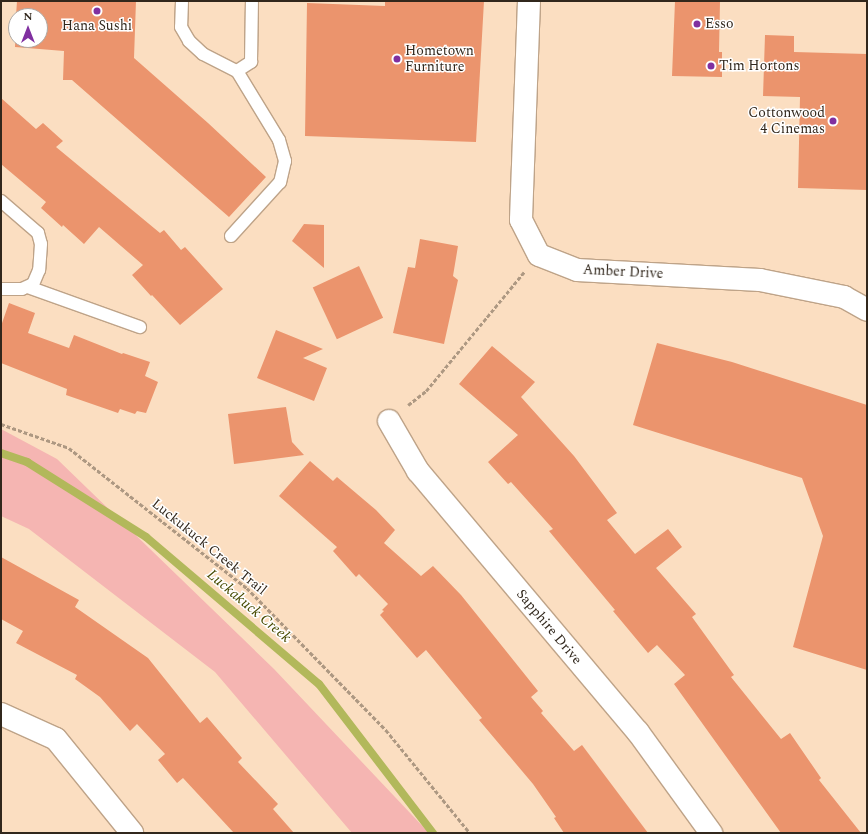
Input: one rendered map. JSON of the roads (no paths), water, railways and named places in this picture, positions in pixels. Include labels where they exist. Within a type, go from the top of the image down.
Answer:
[{"type":"street","name":"Amber Drive","points":[[529,1],[521,220],[539,255],[577,270],[760,280],[844,297],[867,310]]},
{"type":"street","name":"Sapphire Drive","points":[[389,420],[418,471],[638,732],[711,833]]},
{"type":"street","points":[[1,714],[56,739],[132,833]]},
{"type":"lane","points":[[182,1],[181,27],[189,41],[203,54],[237,71],[279,140],[286,161],[280,182],[231,236]]},
{"type":"lane","points":[[237,71],[251,62],[252,1]]},
{"type":"lane","points":[[1,201],[38,233],[40,239],[41,262],[36,278],[28,287]]},
{"type":"lane","points":[[1,289],[28,287],[140,327]]},
{"type":"waterway","name":"Luckakuck Creek","points":[[1,453],[27,462],[146,537],[319,684],[433,833]]},
{"type":"place","name":"Hana Sushi","points":[[97,11]]},
{"type":"place","name":"Esso","points":[[697,24]]},
{"type":"place","name":"Hometown Furniture","points":[[397,59]]},
{"type":"place","name":"Tim Hortons","points":[[711,66]]},
{"type":"place","name":"Cottonwood 4 Cinemas","points":[[833,121]]}]
